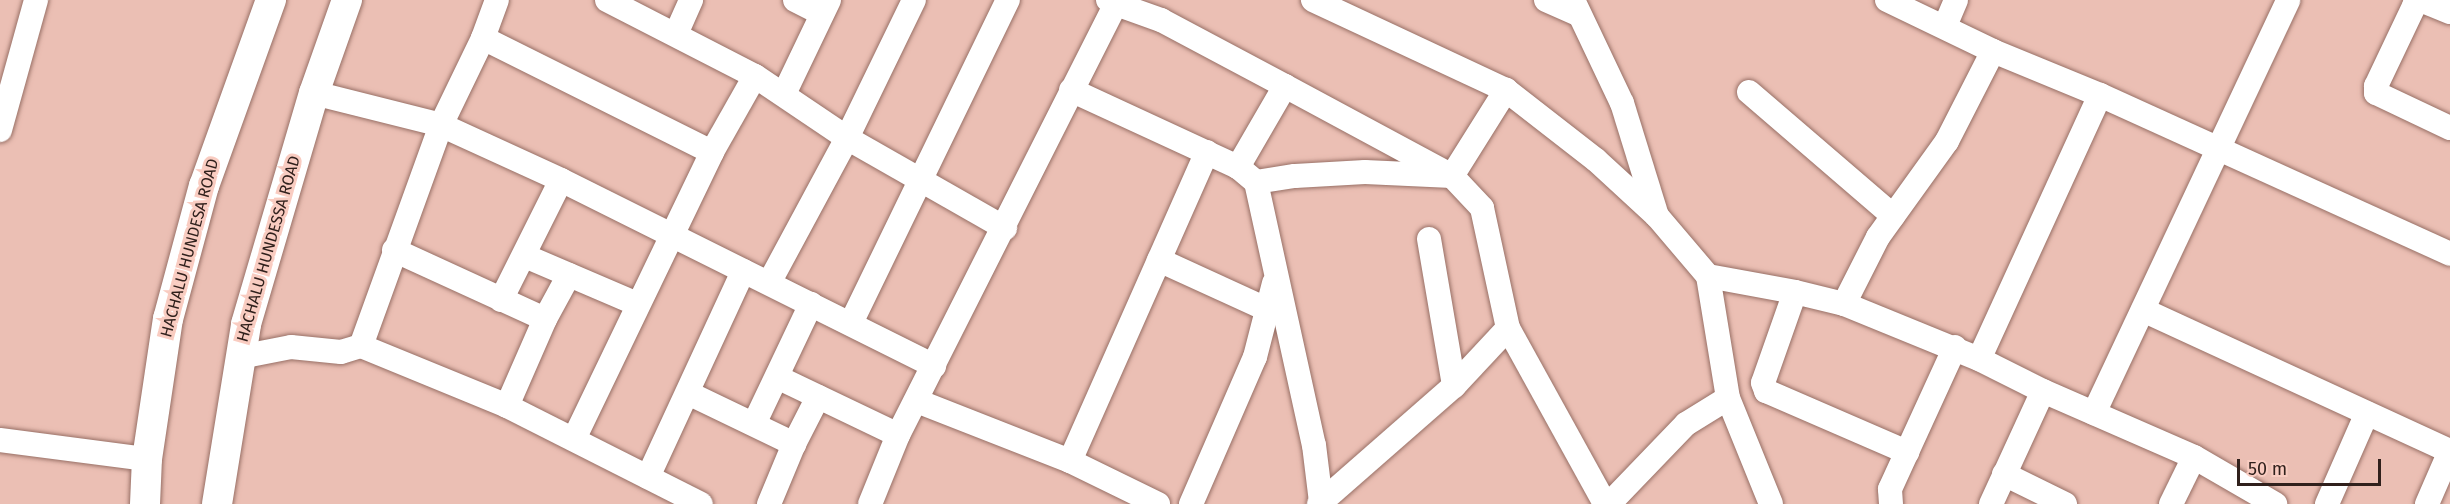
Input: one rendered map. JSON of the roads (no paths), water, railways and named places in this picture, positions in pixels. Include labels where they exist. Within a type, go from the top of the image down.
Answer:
[{"type":"main road","name":"HACHALU HUNDESA ROAD","points":[[145,504],[147,459],[168,319],[204,186],[271,0]]},
{"type":"main road","name":"HACHALU HUNDESSA ROAD","points":[[217,504],[246,324],[314,93],[347,0]]},
{"type":"street","points":[[0,130],[9,69],[36,0]]},
{"type":"street","points":[[361,346],[441,125],[483,38],[497,0]]},
{"type":"street","points":[[607,0],[755,76],[847,138],[1005,228]]},
{"type":"street","points":[[676,34],[691,0]]},
{"type":"street","points":[[784,94],[825,7],[795,0]]},
{"type":"street","points":[[769,284],[847,138],[914,0]]},
{"type":"street","points":[[851,323],[1008,0]]},
{"type":"street","points":[[1313,0],[1506,90],[1596,160],[1657,216],[1708,276],[1728,398],[1771,504]]},
{"type":"street","points":[[1546,0],[1576,8],[1622,103],[1657,216]]},
{"type":"street","points":[[1887,0],[1993,51],[2100,95],[2216,150],[2450,254]]},
{"type":"street","points":[[1945,26],[1956,0]]},
{"type":"street","points":[[2094,413],[2288,0]]},
{"type":"street","points":[[2450,12],[2423,1],[2410,9],[2376,86],[2376,93],[2450,128]]},
{"type":"street","points":[[870,504],[898,435],[1005,228],[1112,2],[1164,10],[1285,86],[1452,176],[1482,208],[1508,328],[1605,504]]},
{"type":"street","points":[[483,38],[712,152]]},
{"type":"street","points":[[1844,304],[1878,237],[1947,141],[1993,51]]},
{"type":"street","points":[[574,439],[712,152],[755,76]]},
{"type":"street","points":[[1238,167],[1285,86]]},
{"type":"street","points":[[1071,90],[1238,167],[1256,182],[1314,445],[1320,503]]},
{"type":"street","points":[[1452,176],[1506,90]]},
{"type":"street","points":[[1749,92],[1893,216]]},
{"type":"street","points":[[314,93],[441,125],[561,180],[934,366]]},
{"type":"street","points":[[1979,359],[2100,95]]},
{"type":"street","points":[[1070,461],[1207,152]]},
{"type":"street","points":[[1256,182],[1295,176],[1365,172],[1452,176]]},
{"type":"street","points":[[501,300],[561,180]]},
{"type":"street","points":[[1429,239],[1454,386]]},
{"type":"street","points":[[394,250],[545,319]]},
{"type":"street","points":[[525,256],[637,304]]},
{"type":"street","points":[[1160,260],[1268,310]]},
{"type":"street","points":[[648,477],[744,271]]},
{"type":"street","points":[[1191,504],[1255,357],[1276,272]]},
{"type":"street","points":[[507,406],[545,319],[569,275]]},
{"type":"street","points":[[1708,276],[1795,291],[1844,304],[1955,347],[2043,391],[2194,457],[2270,503]]},
{"type":"street","points":[[1795,291],[1763,383],[1766,391],[1907,452]]},
{"type":"street","points":[[754,424],[811,304]]},
{"type":"street","points":[[2143,310],[2450,451],[2427,504]]},
{"type":"street","points":[[1320,503],[1454,386],[1508,328]]},
{"type":"street","points":[[240,357],[291,347],[341,352],[361,346],[507,406],[701,504]]},
{"type":"street","points":[[1891,504],[1890,489],[1955,347]]},
{"type":"street","points":[[777,377],[898,435]]},
{"type":"street","points":[[1991,504],[2043,391]]},
{"type":"street","points":[[688,393],[794,444]]},
{"type":"street","points":[[769,504],[794,444],[818,397]]},
{"type":"street","points":[[1609,504],[1686,424],[1728,398]]},
{"type":"street","points":[[916,401],[1070,461],[1146,501]]},
{"type":"street","points":[[2327,504],[2367,413]]},
{"type":"street","points":[[0,440],[147,459]]},
{"type":"street","points":[[2171,504],[2194,457]]},
{"type":"street","points":[[2004,474],[2065,504]]}]
